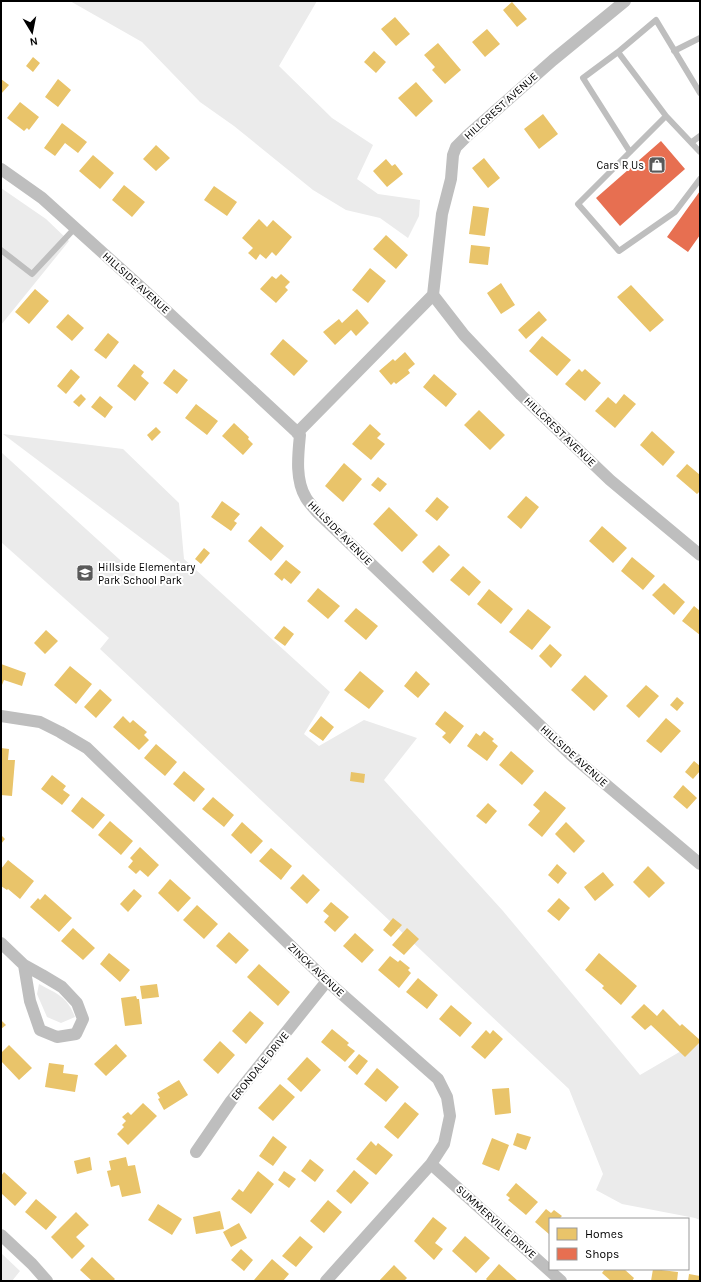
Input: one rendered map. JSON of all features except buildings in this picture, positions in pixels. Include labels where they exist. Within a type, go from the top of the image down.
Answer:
[{"type":"street","name":"HILLCREST AVENUE","points":[[625,1],[553,60],[456,147],[453,155],[450,179],[442,214],[433,295],[464,335],[522,395],[610,480],[700,554]]},
{"type":"street","name":"HILLSIDE AVENUE","points":[[1,169],[42,198],[144,290],[300,435],[298,466],[301,484],[305,497],[318,513],[571,755],[700,864]]},
{"type":"street","points":[[297,433],[433,295]]},
{"type":"street","name":"ZINCK AVENUE","points":[[1,716],[40,722],[87,748],[327,981],[438,1079],[447,1097],[450,1116],[444,1144],[431,1164],[326,1281]]},
{"type":"street","points":[[1,943],[24,965],[62,988],[77,1003],[83,1019],[76,1034],[57,1037],[40,1030],[30,1001],[24,965]]},
{"type":"street","name":"ERONDALE DRIVE","points":[[196,1152],[231,1101],[327,981]]},
{"type":"street","name":"SUMMERVILLE DRIVE","points":[[431,1164],[561,1281]]},
{"type":"street","points":[[1,1235],[32,1264],[46,1281]]},
{"type":"lane","points":[[630,152],[583,78],[618,52],[656,20],[700,93]]},
{"type":"lane","points":[[674,51],[700,38]]},
{"type":"lane","points":[[618,52],[666,116],[700,152]]},
{"type":"lane","points":[[666,116],[578,204],[619,251],[675,212],[700,179]]},
{"type":"lane","points":[[692,142],[700,136]]},
{"type":"lane","points":[[1,250],[32,274],[75,228]]},
{"type":"shaded area","points":[[70,1],[317,1],[279,66],[332,118],[373,145],[357,179],[378,194],[420,200],[419,216],[408,238],[380,218],[346,210],[313,190],[234,126],[200,102],[142,42]]},
{"type":"shaded area","points":[[1,188],[46,219],[69,241],[1,325]]},
{"type":"shaded area","points":[[3,434],[123,449],[179,503],[184,559],[330,692],[304,734],[319,746],[364,720],[417,738],[384,780],[503,911],[640,1075],[700,1040],[700,1220],[622,1204],[596,1190],[603,1174],[569,1089],[100,649],[109,638],[1,542],[1,452],[151,588],[173,562]]},
{"type":"shaded area","points":[[39,984],[61,996],[69,1004],[75,1017],[61,1023],[47,1017],[37,994]]},
{"type":"shaded area","points":[[1,1253],[20,1271],[12,1281],[1,1281]]},
{"type":"place","name":"Cars R Us","points":[[657,165]]},
{"type":"place","name":"Hillside Elementary Park School Park","points":[[85,573]]}]
